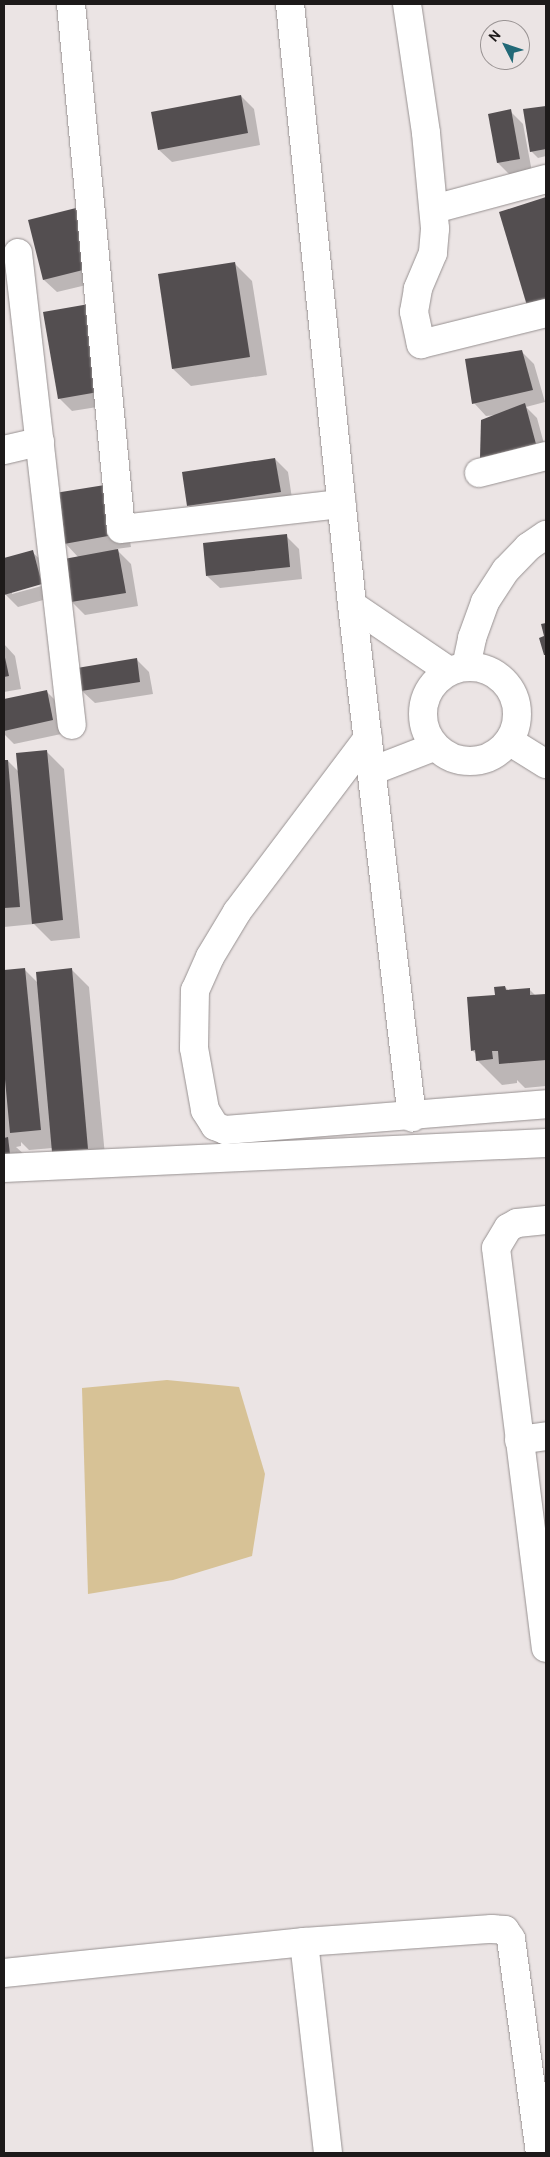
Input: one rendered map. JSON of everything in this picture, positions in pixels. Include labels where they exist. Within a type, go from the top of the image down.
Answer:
[{"type":"street","points":[[71,4],[121,529],[342,504]]},
{"type":"street","points":[[290,4],[352,605],[412,1116]]},
{"type":"street","points":[[407,4],[426,133],[435,229],[433,253],[418,289],[414,312],[421,344],[546,313]]},
{"type":"street","points":[[434,209],[546,179]]},
{"type":"street","points":[[18,253],[72,725]]},
{"type":"street","points":[[4,450],[40,442]]},
{"type":"street","points":[[479,473],[546,456]]},
{"type":"street","points":[[458,669],[485,602],[506,570],[528,547],[546,535]]},
{"type":"street","points":[[352,605],[458,669]]},
{"type":"street","points":[[481,668],[495,674],[506,684],[514,697],[517,712],[516,727],[509,741],[499,752],[487,759],[473,762],[458,761],[445,756],[434,746],[426,734],[422,720],[423,705],[428,692],[437,680],[458,669],[481,668]]},
{"type":"street","points":[[368,738],[237,912],[210,957],[194,990],[194,1048],[205,1110],[215,1126],[225,1130],[546,1104]]},
{"type":"street","points":[[509,741],[546,764]]},
{"type":"street","points":[[372,771],[434,746]]},
{"type":"street","points":[[4,1168],[546,1143]]},
{"type":"street","points":[[546,1220],[517,1223],[508,1228],[496,1248],[546,1648]]},
{"type":"street","points":[[519,1440],[546,1436]]},
{"type":"street","points":[[4,1973],[304,1942],[492,1928],[505,1930],[511,1939],[540,2153]]},
{"type":"street","points":[[304,1942],[328,2153]]},
{"type":"shaded area","points":[[167,1380],[239,1387],[265,1474],[252,1556],[173,1580],[88,1594],[82,1388]]},
{"type":"building","points":[[241,95],[248,133],[158,150],[151,112]]},
{"type":"building","points":[[546,106],[546,149],[530,152],[523,109]]},
{"type":"building","points":[[511,109],[520,159],[497,163],[488,114]]},
{"type":"building","points":[[546,197],[546,303],[528,309],[499,212]]},
{"type":"building","points":[[76,208],[91,268],[43,280],[28,220]]},
{"type":"building","points":[[235,262],[250,357],[172,369],[158,274]]},
{"type":"building","points":[[89,304],[104,391],[58,399],[43,312]]},
{"type":"building","points":[[522,350],[533,390],[472,404],[465,359]]},
{"type":"building","points":[[525,403],[536,444],[480,458],[481,420]]},
{"type":"building","points":[[275,458],[281,492],[187,506],[182,472]]},
{"type":"building","points":[[111,484],[119,534],[64,544],[55,493]]},
{"type":"building","points":[[287,534],[290,567],[206,576],[203,543]]},
{"type":"building","points":[[118,549],[126,593],[71,602],[64,559]]},
{"type":"building","points":[[33,550],[42,584],[4,595],[4,558]]},
{"type":"building","points":[[546,623],[546,655],[544,655],[539,638],[544,636],[541,624]]},
{"type":"building","points":[[4,653],[9,676],[4,677]]},
{"type":"building","points":[[137,658],[140,682],[81,691],[77,668]]},
{"type":"building","points":[[47,690],[53,720],[4,731],[4,699]]},
{"type":"building","points":[[47,750],[63,920],[32,924],[16,753]]},
{"type":"building","points":[[4,760],[8,760],[20,907],[4,908]]},
{"type":"building","points":[[25,968],[41,1130],[10,1133],[4,1069],[4,970]]},
{"type":"building","points":[[72,968],[88,1149],[52,1152],[36,972]]},
{"type":"building","points":[[505,986],[506,990],[530,988],[530,995],[546,994],[546,1060],[499,1064],[498,1051],[492,1051],[493,1059],[476,1061],[475,1050],[471,1051],[467,997],[495,995],[494,987]]},
{"type":"building","points":[[8,1137],[10,1154],[4,1155],[4,1138]]}]
